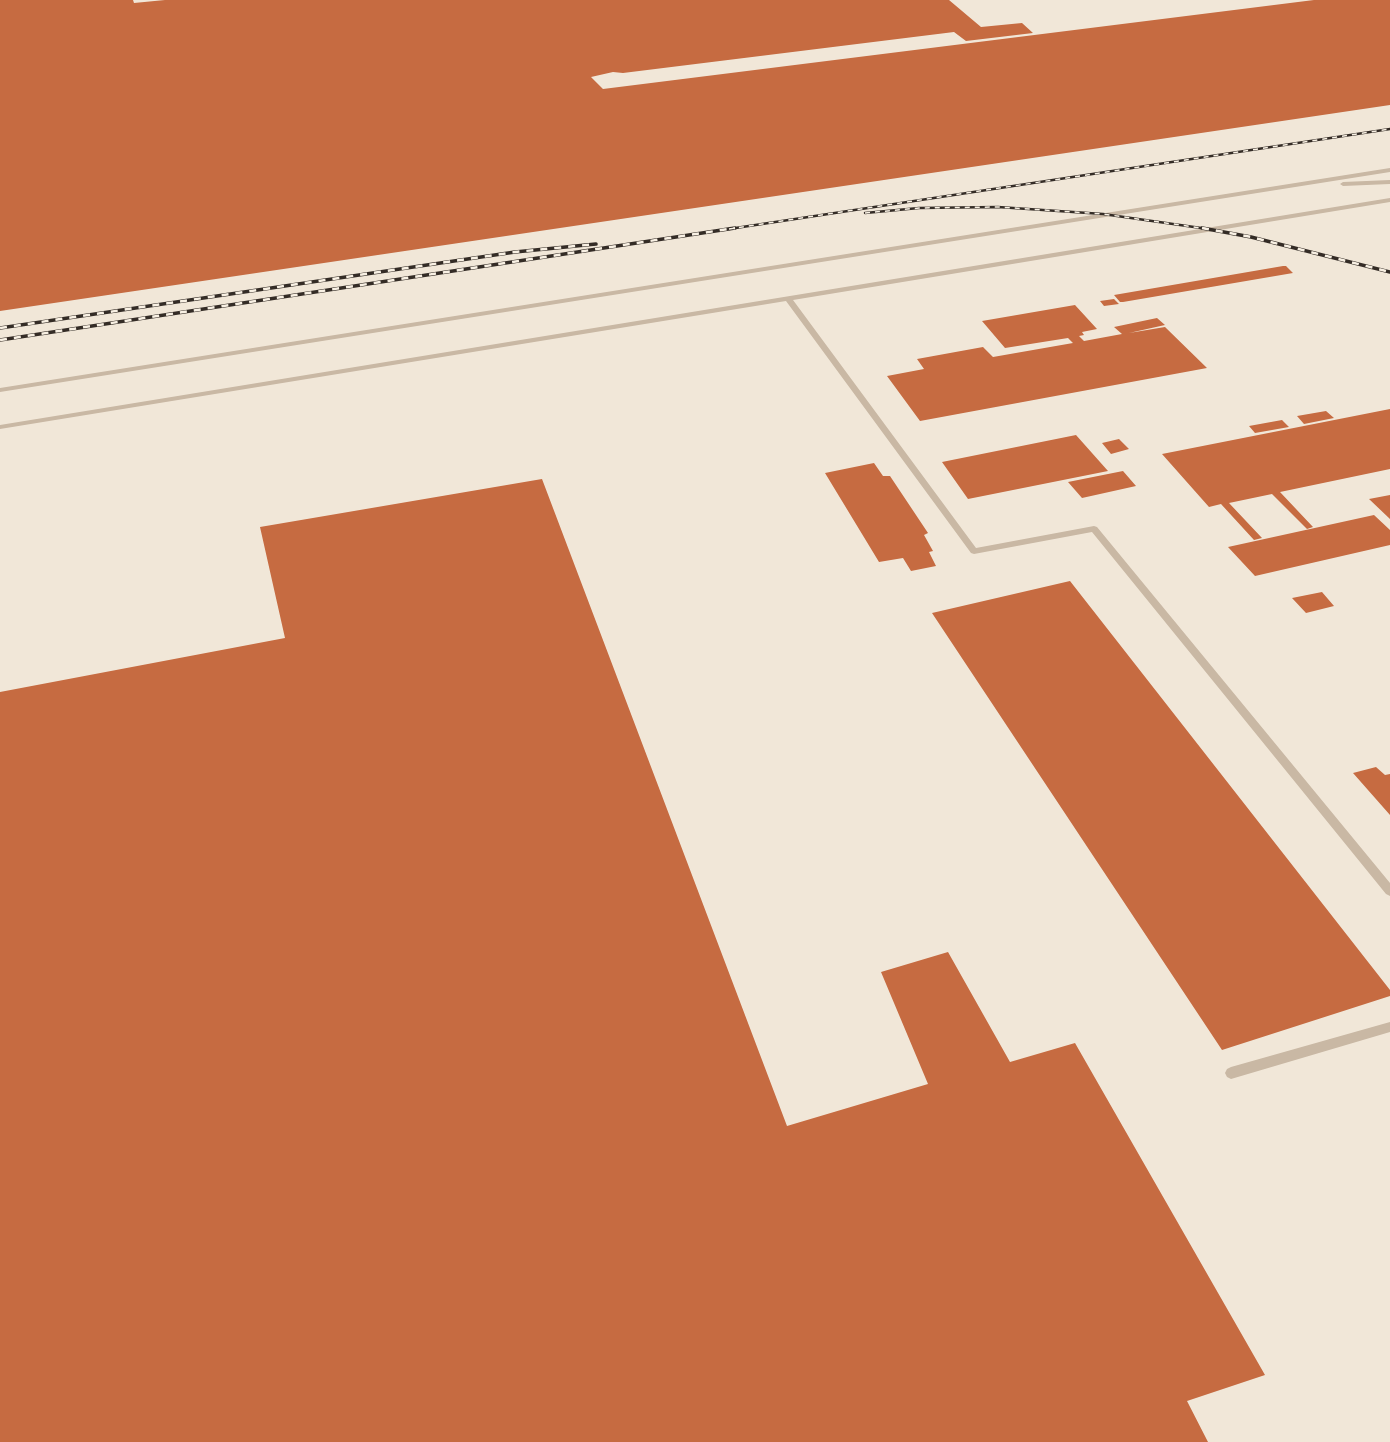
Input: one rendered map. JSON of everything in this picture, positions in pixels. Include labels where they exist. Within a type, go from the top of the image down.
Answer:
[{"type":"lane","points":[[0,390],[1390,170]]},
{"type":"lane","points":[[1271,189],[1367,182],[1390,182]]},
{"type":"lane","points":[[0,427],[1390,200]]},
{"type":"lane","points":[[788,298],[974,551],[1094,529],[1390,891]]},
{"type":"lane","points":[[1231,1072],[1390,1028]]},
{"type":"building","points":[[0,0],[133,0],[134,3],[165,0],[949,0],[981,27],[1022,23],[1033,33],[966,41],[954,32],[623,73],[613,72],[591,77],[603,89],[1314,0],[1390,0],[1390,105],[0,311]]},
{"type":"building","points":[[1286,266],[1293,273],[1123,302],[1120,302],[1114,295]]},
{"type":"building","points":[[1114,299],[1119,304],[1104,306],[1100,301]]},
{"type":"building","points":[[1075,305],[1097,329],[1082,332],[1084,335],[1079,336],[1084,341],[1122,334],[1114,327],[1157,318],[1165,325],[1129,333],[1165,327],[1207,368],[920,421],[887,376],[924,369],[917,359],[983,347],[993,357],[1073,343],[1068,338],[1005,348],[982,321]]},
{"type":"building","points":[[1390,409],[1390,469],[1280,492],[1313,527],[1307,529],[1272,494],[1229,503],[1262,538],[1254,540],[1221,504],[1209,507],[1162,454]]},
{"type":"building","points":[[1326,411],[1334,418],[1304,424],[1297,416]]},
{"type":"building","points":[[1282,420],[1289,427],[1255,433],[1249,426]]},
{"type":"building","points":[[1076,435],[1108,471],[968,499],[942,462]]},
{"type":"building","points":[[1119,439],[1129,449],[1111,454],[1102,443]]},
{"type":"building","points":[[874,463],[883,476],[890,476],[928,533],[924,535],[933,551],[929,552],[936,566],[911,571],[903,558],[879,562],[825,473]]},
{"type":"building","points":[[1123,471],[1136,486],[1082,498],[1068,482]]},
{"type":"building","points":[[542,479],[787,1126],[928,1084],[881,972],[948,952],[1010,1062],[1075,1043],[1265,1375],[1187,1401],[1208,1442],[0,1442],[0,692],[285,638],[260,527]]},
{"type":"building","points":[[1390,495],[1390,519],[1369,499]]},
{"type":"building","points":[[1374,515],[1390,530],[1390,545],[1255,576],[1228,547]]},
{"type":"building","points":[[1070,581],[1390,990],[1390,996],[1222,1050],[932,613]]},
{"type":"building","points":[[1322,592],[1334,606],[1306,613],[1292,598]]},
{"type":"building","points":[[1376,767],[1385,775],[1390,774],[1390,815],[1353,773]]},
{"type":"railway","points":[[729,229],[1390,129]]},
{"type":"railway","points":[[865,213],[919,208],[998,207],[1103,214],[1206,229]]},
{"type":"railway","points":[[0,340],[735,228]]},
{"type":"railway","points":[[1206,229],[1251,237],[1390,272]]},
{"type":"railway","points":[[0,328],[515,252],[596,244]]}]
